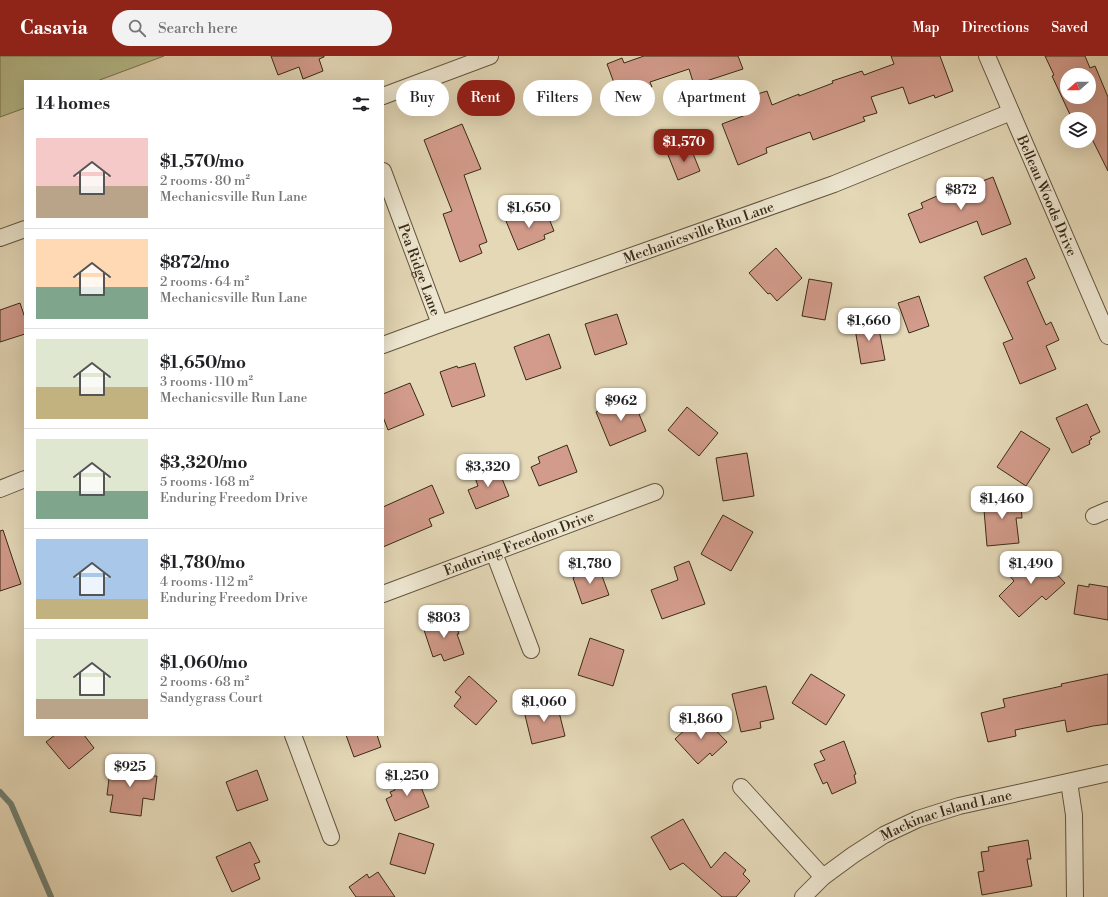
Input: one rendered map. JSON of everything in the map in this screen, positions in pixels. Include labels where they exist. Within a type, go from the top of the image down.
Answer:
[{"type":"street","points":[[384,96],[490,56]]},
{"type":"street","name":"Belleau Woods Drive","points":[[987,56],[1108,336]]},
{"type":"street","name":"Mechanicsville Run Lane","points":[[384,345],[834,184],[1011,112]]},
{"type":"street","name":"Pea Ridge Lane","points":[[384,174],[440,324]]},
{"type":"street","points":[[0,238],[24,229]]},
{"type":"street","points":[[0,489],[24,480]]},
{"type":"street","name":"Enduring Freedom Drive","points":[[384,594],[655,492]]},
{"type":"street","points":[[494,553],[531,650]]},
{"type":"street","points":[[293,736],[332,837]]},
{"type":"street","name":"Mackinac Island Lane","points":[[803,897],[823,877],[853,855],[884,835],[918,819],[959,806],[1108,773]]},
{"type":"street","points":[[1069,782],[1074,815],[1075,897]]},
{"type":"street","points":[[741,787],[823,877]]},
{"type":"green space","points":[[0,56],[164,56],[100,80],[24,80],[24,108],[0,117]]},
{"type":"building","points":[[271,56],[324,56],[319,59],[323,71],[303,79],[299,67],[278,75]]},
{"type":"building","points":[[644,56],[738,56],[743,69],[709,80],[692,80],[689,69],[655,80],[613,80],[607,64],[622,58],[624,63]]},
{"type":"building","points":[[891,56],[940,56],[953,91],[935,98],[934,95],[909,104],[903,87],[871,97],[877,113],[863,117],[865,121],[813,140],[810,132],[766,148],[767,153],[738,165],[722,124],[743,116],[760,116],[760,93],[767,91],[772,105],[833,83],[832,81],[862,71],[864,75],[894,64]]},
{"type":"building","points":[[1045,56],[1085,56],[1090,68],[1060,68],[1060,93],[1052,76],[1054,75]]},
{"type":"building","points":[[1096,68],[1108,97],[1108,171],[1096,147],[1096,112],[1069,112],[1065,104],[1096,104]]},
{"type":"building","points":[[462,124],[481,169],[464,175],[487,242],[479,245],[482,253],[460,262],[443,214],[452,211],[424,140]]},
{"type":"building","points":[[690,146],[700,171],[678,180],[668,155]]},
{"type":"building","points":[[993,177],[1011,224],[982,235],[977,221],[920,243],[908,214],[923,208],[921,203],[937,196],[937,198]]},
{"type":"building","points":[[531,210],[534,216],[546,211],[554,231],[544,235],[545,239],[518,250],[506,221]]},
{"type":"building","points":[[776,248],[802,278],[777,301],[770,293],[768,294],[749,273]]},
{"type":"building","points":[[1026,258],[1035,278],[1027,282],[1046,325],[1051,322],[1059,340],[1046,346],[1056,369],[1020,384],[1003,343],[1013,339],[984,277]]},
{"type":"building","points":[[809,279],[832,283],[825,320],[802,316]]},
{"type":"building","points":[[919,296],[929,326],[909,333],[898,303]]},
{"type":"building","points":[[20,303],[24,315],[24,334],[0,342],[0,310]]},
{"type":"building","points":[[617,314],[627,344],[595,355],[585,324]]},
{"type":"building","points":[[877,319],[885,360],[861,364],[854,323]]},
{"type":"building","points":[[549,334],[561,368],[526,380],[514,347]]},
{"type":"building","points":[[475,363],[485,396],[452,407],[440,372],[457,366],[458,368]]},
{"type":"building","points":[[410,383],[424,415],[388,430],[384,420],[384,394]]},
{"type":"building","points":[[632,397],[646,431],[610,446],[596,412]]},
{"type":"building","points":[[1087,404],[1100,432],[1090,437],[1092,439],[1089,441],[1090,444],[1072,453],[1056,418]]},
{"type":"building","points":[[687,407],[718,433],[699,456],[668,430]]},
{"type":"building","points":[[1021,431],[1050,449],[1026,486],[997,467]]},
{"type":"building","points":[[567,445],[577,472],[539,486],[531,467],[540,463],[538,457]]},
{"type":"building","points":[[747,453],[754,496],[723,501],[716,458]]},
{"type":"building","points":[[497,466],[509,496],[476,509],[468,490],[478,486],[474,475]]},
{"type":"building","points":[[432,485],[444,513],[429,519],[432,526],[384,547],[384,507]]},
{"type":"building","points":[[1020,495],[1022,518],[1016,518],[1019,543],[987,546],[983,498]]},
{"type":"building","points":[[723,515],[753,532],[731,571],[701,554]]},
{"type":"building","points":[[3,530],[21,584],[0,591],[0,531]]},
{"type":"building","points":[[1034,554],[1046,567],[1048,565],[1065,583],[1046,600],[1042,596],[1019,617],[999,596],[1014,581],[1010,576]]},
{"type":"building","points":[[689,561],[705,604],[662,619],[651,590],[678,580],[674,567]]},
{"type":"building","points":[[598,565],[609,595],[582,604],[572,574]]},
{"type":"building","points":[[1089,584],[1108,587],[1108,620],[1074,614],[1078,585],[1089,587]]},
{"type":"building","points":[[453,617],[464,654],[444,661],[441,654],[433,657],[423,627]]},
{"type":"building","points":[[590,638],[624,650],[613,686],[578,675]]},
{"type":"building","points":[[811,674],[845,695],[826,725],[792,703]]},
{"type":"building","points":[[1108,674],[1108,724],[1067,732],[1065,720],[1015,730],[1016,736],[988,742],[981,713],[1005,707],[1003,699]]},
{"type":"building","points":[[469,676],[497,701],[476,725],[454,706],[461,697],[455,692]]},
{"type":"building","points":[[766,686],[774,719],[760,722],[761,728],[741,732],[732,694]]},
{"type":"building","points":[[538,703],[539,709],[557,704],[565,736],[532,744],[523,707]]},
{"type":"building","points":[[701,715],[727,742],[712,756],[710,753],[698,764],[675,739]]},
{"type":"building","points":[[54,736],[85,736],[94,748],[69,769],[46,742]]},
{"type":"building","points":[[346,736],[377,736],[381,747],[354,757]]},
{"type":"building","points":[[844,741],[856,774],[854,775],[856,783],[832,794],[827,782],[823,784],[814,764],[825,760],[820,751]]},
{"type":"building","points":[[111,762],[152,767],[151,776],[157,776],[154,800],[143,798],[141,816],[110,812],[113,795],[107,795]]},
{"type":"building","points":[[257,770],[268,800],[237,811],[226,782]]},
{"type":"building","points":[[415,772],[429,807],[395,821],[386,799],[392,796],[390,792],[395,790],[392,782]]},
{"type":"building","points":[[683,819],[711,868],[725,852],[746,870],[743,874],[750,881],[736,897],[722,897],[683,863],[670,870],[651,837]]},
{"type":"building","points":[[399,833],[434,844],[425,874],[390,864]]},
{"type":"building","points":[[1028,840],[1031,859],[1027,859],[1032,886],[982,895],[978,872],[984,871],[981,852],[989,851],[988,847]]},
{"type":"building","points":[[250,842],[260,862],[254,864],[260,879],[232,892],[216,857]]},
{"type":"building","points":[[378,872],[395,897],[356,897],[349,887],[367,874],[369,878]]},
{"type":"waterway","points":[[0,792],[11,804],[51,897]]}]
